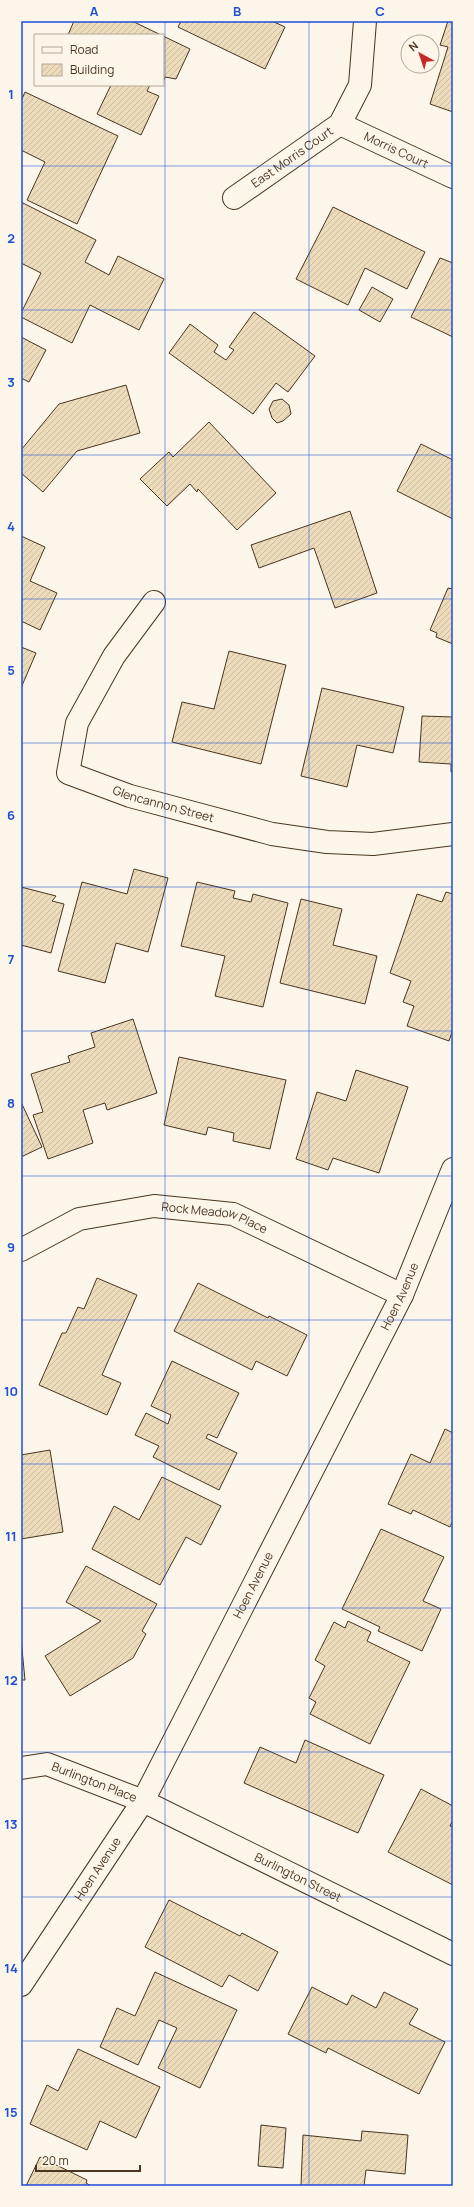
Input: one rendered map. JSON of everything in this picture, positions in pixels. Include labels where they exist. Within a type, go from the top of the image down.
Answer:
[{"type":"street","name":"East Morris Court","points":[[234,198],[340,124],[360,85],[365,21]]},
{"type":"street","name":"Morris Court","points":[[340,124],[453,177]]},
{"type":"street","name":"Glencannon Street","points":[[154,602],[114,656],[77,724],[68,773],[130,796],[272,834],[327,842],[373,844],[453,834]]},
{"type":"street","name":"Hoen Avenue","points":[[21,1985],[143,1801],[402,1295],[453,1169]]},
{"type":"street","name":"Rock Meadow Place","points":[[21,1250],[79,1219],[154,1206],[233,1214],[402,1295]]},
{"type":"street","name":"Burlington Place","points":[[21,1768],[47,1764],[143,1801]]},
{"type":"street","name":"Burlington Street","points":[[143,1801],[453,1954]]},
{"type":"building","points":[[74,21],[132,21],[159,34],[68,34]]},
{"type":"building","points":[[181,21],[272,21],[285,27],[265,69],[178,27]]},
{"type":"building","points":[[448,21],[453,21],[453,112],[430,104],[448,47],[440,45]]},
{"type":"building","points":[[164,36],[190,49],[176,79],[165,77],[164,80]]},
{"type":"building","points":[[111,86],[150,86],[147,91],[159,96],[141,135],[97,114]]},
{"type":"building","points":[[25,92],[118,136],[77,224],[27,200],[45,162],[21,150],[21,101]]},
{"type":"building","points":[[21,202],[96,240],[85,262],[109,275],[118,256],[164,279],[139,330],[90,305],[72,343],[21,317],[21,313],[41,273],[21,263]]},
{"type":"building","points":[[333,207],[425,252],[407,289],[365,268],[348,305],[296,279]]},
{"type":"building","points":[[440,258],[453,263],[453,337],[411,317]]},
{"type":"building","points":[[372,287],[393,299],[380,322],[359,310]]},
{"type":"building","points":[[254,312],[315,356],[288,392],[276,383],[253,414],[169,353],[190,324],[218,345],[214,352],[226,360],[234,350],[229,347]]},
{"type":"building","points":[[21,337],[46,350],[29,382],[21,378]]},
{"type":"building","points":[[126,385],[140,433],[77,451],[43,492],[21,473],[21,450],[59,404]]},
{"type":"building","points":[[282,399],[289,405],[291,414],[283,421],[277,423],[272,418],[269,409],[273,401]]},
{"type":"building","points":[[209,422],[276,493],[237,530],[198,489],[197,492],[190,484],[167,506],[140,479],[169,452],[173,457]]},
{"type":"building","points":[[421,444],[453,460],[453,519],[397,491]]},
{"type":"building","points":[[350,511],[377,593],[335,608],[314,548],[259,568],[251,545]]},
{"type":"building","points":[[21,536],[45,547],[30,581],[57,593],[40,630],[21,621]]},
{"type":"building","points":[[448,588],[453,589],[453,644],[436,637],[437,633],[430,630]]},
{"type":"building","points":[[21,647],[36,653],[21,688]]},
{"type":"building","points":[[229,651],[286,665],[261,764],[172,742],[182,702],[214,709]]},
{"type":"building","points":[[322,688],[404,707],[393,753],[357,745],[347,787],[301,776]]},
{"type":"building","points":[[422,716],[453,717],[453,772],[451,772],[451,764],[419,762]]},
{"type":"building","points":[[134,869],[168,878],[148,952],[116,943],[105,983],[58,971],[82,882],[127,894]]},
{"type":"building","points":[[197,882],[235,891],[233,898],[251,902],[253,894],[288,903],[263,1007],[215,996],[225,956],[181,946]]},
{"type":"building","points":[[21,887],[56,896],[52,901],[64,904],[51,953],[21,945]]},
{"type":"building","points":[[446,892],[453,894],[453,1029],[449,1041],[407,1026],[414,1006],[403,1002],[411,981],[390,973],[417,894],[442,902]]},
{"type":"building","points":[[301,899],[342,909],[333,945],[377,956],[365,1004],[280,983]]},
{"type":"building","points":[[133,1019],[157,1093],[107,1110],[105,1103],[83,1110],[93,1143],[48,1159],[33,1115],[43,1112],[31,1074],[70,1062],[68,1056],[95,1047],[91,1033]]},
{"type":"building","points":[[179,1057],[286,1080],[270,1149],[233,1141],[234,1133],[208,1127],[206,1135],[164,1125]]},
{"type":"building","points":[[356,1070],[408,1087],[379,1173],[333,1158],[328,1170],[296,1159],[317,1092],[346,1101]]},
{"type":"building","points":[[21,1102],[42,1147],[21,1157]]},
{"type":"building","points":[[97,1278],[137,1295],[102,1375],[121,1383],[107,1415],[39,1385],[62,1333],[66,1333],[78,1307],[84,1309]]},
{"type":"building","points":[[198,1283],[268,1318],[269,1316],[307,1335],[287,1376],[256,1361],[252,1370],[174,1331]]},
{"type":"building","points":[[172,1361],[239,1393],[217,1438],[208,1434],[206,1438],[237,1453],[219,1490],[153,1457],[159,1446],[135,1435],[146,1413],[168,1424],[171,1415],[151,1406]]},
{"type":"building","points":[[445,1429],[453,1433],[453,1521],[450,1527],[413,1510],[411,1514],[388,1504],[411,1454],[430,1463]]},
{"type":"building","points":[[50,1450],[63,1532],[21,1539],[21,1455]]},
{"type":"building","points":[[162,1477],[221,1506],[201,1545],[186,1537],[160,1585],[92,1549],[114,1506],[139,1520]]},
{"type":"building","points":[[381,1529],[444,1557],[423,1601],[441,1609],[422,1651],[378,1631],[380,1627],[342,1609]]},
{"type":"building","points":[[86,1566],[157,1604],[142,1631],[146,1634],[133,1658],[70,1696],[45,1656],[101,1621],[66,1602]]},
{"type":"building","points":[[348,1621],[371,1632],[367,1641],[410,1662],[370,1744],[310,1714],[316,1702],[309,1698],[325,1666],[315,1660],[334,1622],[345,1628]]},
{"type":"building","points":[[21,1639],[25,1680],[21,1680]]},
{"type":"building","points":[[305,1740],[384,1775],[358,1833],[244,1783],[260,1747],[296,1763]]},
{"type":"building","points":[[421,1789],[453,1806],[453,1820],[450,1826],[453,1827],[453,1885],[388,1852]]},
{"type":"building","points":[[169,1900],[240,1936],[242,1933],[278,1952],[258,1991],[229,1975],[222,1987],[145,1947]]},
{"type":"building","points":[[155,1972],[237,2010],[200,2088],[158,2068],[177,2028],[159,2020],[138,2065],[100,2047],[117,2008],[135,2016]]},
{"type":"building","points":[[312,1987],[347,2005],[352,1995],[376,2008],[384,1992],[418,2009],[409,2024],[445,2042],[419,2094],[328,2048],[326,2053],[288,2034]]},
{"type":"building","points":[[78,2049],[160,2087],[136,2138],[100,2121],[87,2150],[30,2124],[47,2085],[58,2091]]},
{"type":"building","points":[[261,2125],[286,2128],[283,2168],[258,2166]]},
{"type":"building","points":[[362,2131],[408,2135],[405,2174],[366,2170],[364,2186],[301,2186],[303,2135],[361,2141]]},
{"type":"building","points":[[40,2157],[87,2180],[86,2183],[91,2186],[26,2186]]}]
